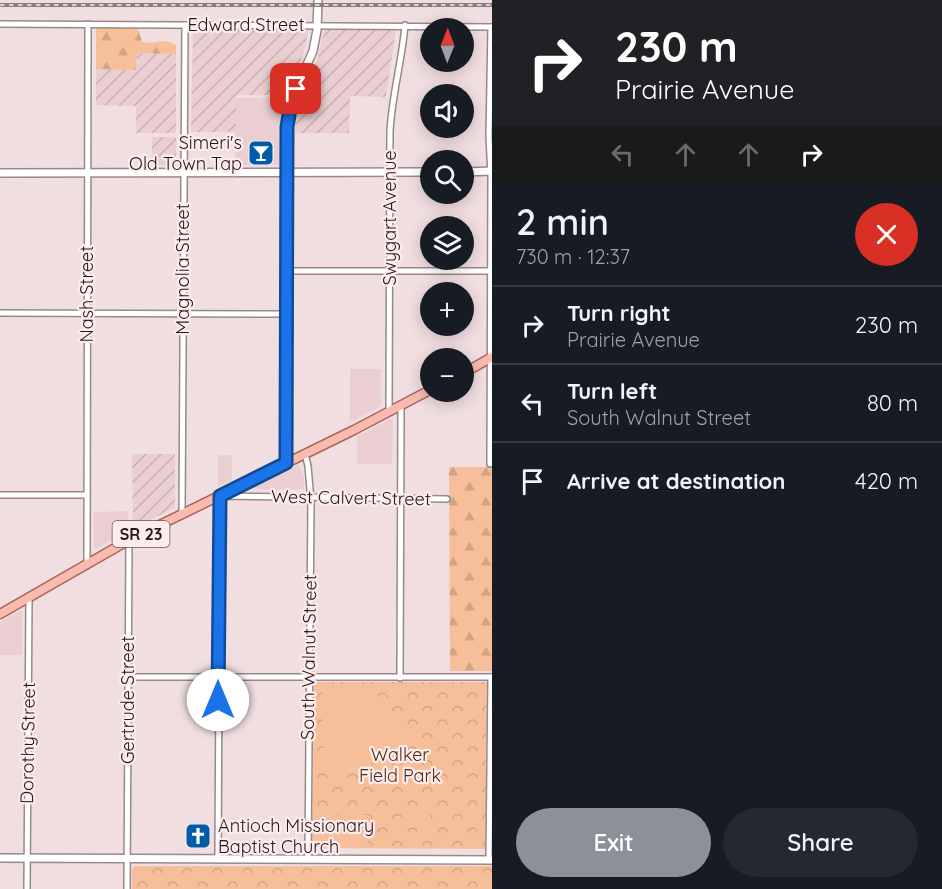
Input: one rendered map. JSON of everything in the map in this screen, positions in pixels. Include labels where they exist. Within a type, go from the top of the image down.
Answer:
[{"type":"main road","points":[[474,367],[491,358]]},
{"type":"main road","name":"SR 23","points":[[0,614],[129,540],[420,395]]},
{"type":"street","points":[[286,463],[287,127],[296,89],[310,58],[316,37],[318,0]]},
{"type":"street","name":"Edward Street","points":[[0,24],[492,27]]},
{"type":"street","name":"Nash Street","points":[[87,563],[88,24]]},
{"type":"street","name":"Magnolia Street","points":[[182,514],[184,25]]},
{"type":"street","name":"Swygart Avenue","points":[[389,411],[391,117],[405,26]]},
{"type":"street","points":[[490,464],[492,27]]},
{"type":"street","points":[[474,172],[491,171]]},
{"type":"street","points":[[0,173],[420,172]]},
{"type":"street","points":[[287,271],[490,272]]},
{"type":"street","points":[[0,313],[286,314]]},
{"type":"street","points":[[399,678],[401,405]]},
{"type":"street","name":"South Walnut Street","points":[[305,454],[310,497],[308,860]]},
{"type":"street","points":[[0,495],[87,495]]},
{"type":"street","points":[[218,860],[220,496]]},
{"type":"street","name":"West Calvert Street","points":[[220,496],[447,499]]},
{"type":"street","name":"Gertrude Street","points":[[127,889],[129,540]]},
{"type":"street","name":"Dorothy Street","points":[[27,889],[29,597]]},
{"type":"street","points":[[0,858],[491,860],[492,677],[129,677]]},
{"type":"shaded area","points":[[193,28],[309,29],[303,56],[285,95],[236,95],[236,132],[191,132]]},
{"type":"shaded area","points":[[325,28],[396,29],[386,97],[350,96],[349,133],[295,133],[299,103],[317,61]]},
{"type":"shaded area","points":[[137,53],[176,54],[176,133],[136,133],[136,106],[96,105],[96,69],[136,70]]},
{"type":"shaded area","points":[[236,98],[285,98],[280,121],[280,165],[235,165]]},
{"type":"shaded area","points":[[152,137],[176,137],[176,165],[152,165]]},
{"type":"shaded area","points":[[350,369],[381,369],[381,406],[350,422]]},
{"type":"shaded area","points":[[393,418],[392,464],[357,464],[357,436]]},
{"type":"shaded area","points":[[132,454],[175,454],[175,508],[133,528]]},
{"type":"shaded area","points":[[218,455],[232,455],[232,480],[218,487]]},
{"type":"shaded area","points":[[298,465],[304,477],[304,489],[253,488]]},
{"type":"shaded area","points":[[128,511],[129,530],[94,550],[94,512]]},
{"type":"shaded area","points":[[22,610],[22,655],[0,655],[0,622]]},
{"type":"green space","points":[[99,28],[138,28],[142,42],[171,43],[176,45],[176,54],[137,53],[136,70],[96,69],[96,30]]},
{"type":"green space","points":[[449,467],[492,467],[492,671],[450,671]]},
{"type":"green space","name":"Walker Field Park","points":[[314,682],[487,682],[486,849],[312,848]]},
{"type":"green space","points":[[351,684],[368,687],[395,715],[403,728],[408,761],[330,766],[324,760],[322,685]]},
{"type":"green space","points":[[417,811],[430,811],[430,837],[417,836]]},
{"type":"green space","points":[[316,814],[368,815],[367,847],[315,847]]},
{"type":"green space","points":[[135,866],[492,866],[492,889],[132,889],[132,869]]},
{"type":"railway","points":[[0,5],[492,5]]},
{"type":"place","name":"Simeri's Old Town Tap","points":[[261,153]]},
{"type":"place","name":"Antioch Missionary Baptist Church","points":[[198,836]]},
{"type":"route","points":[[218,700],[220,496],[286,463],[287,127],[296,89]]}]
